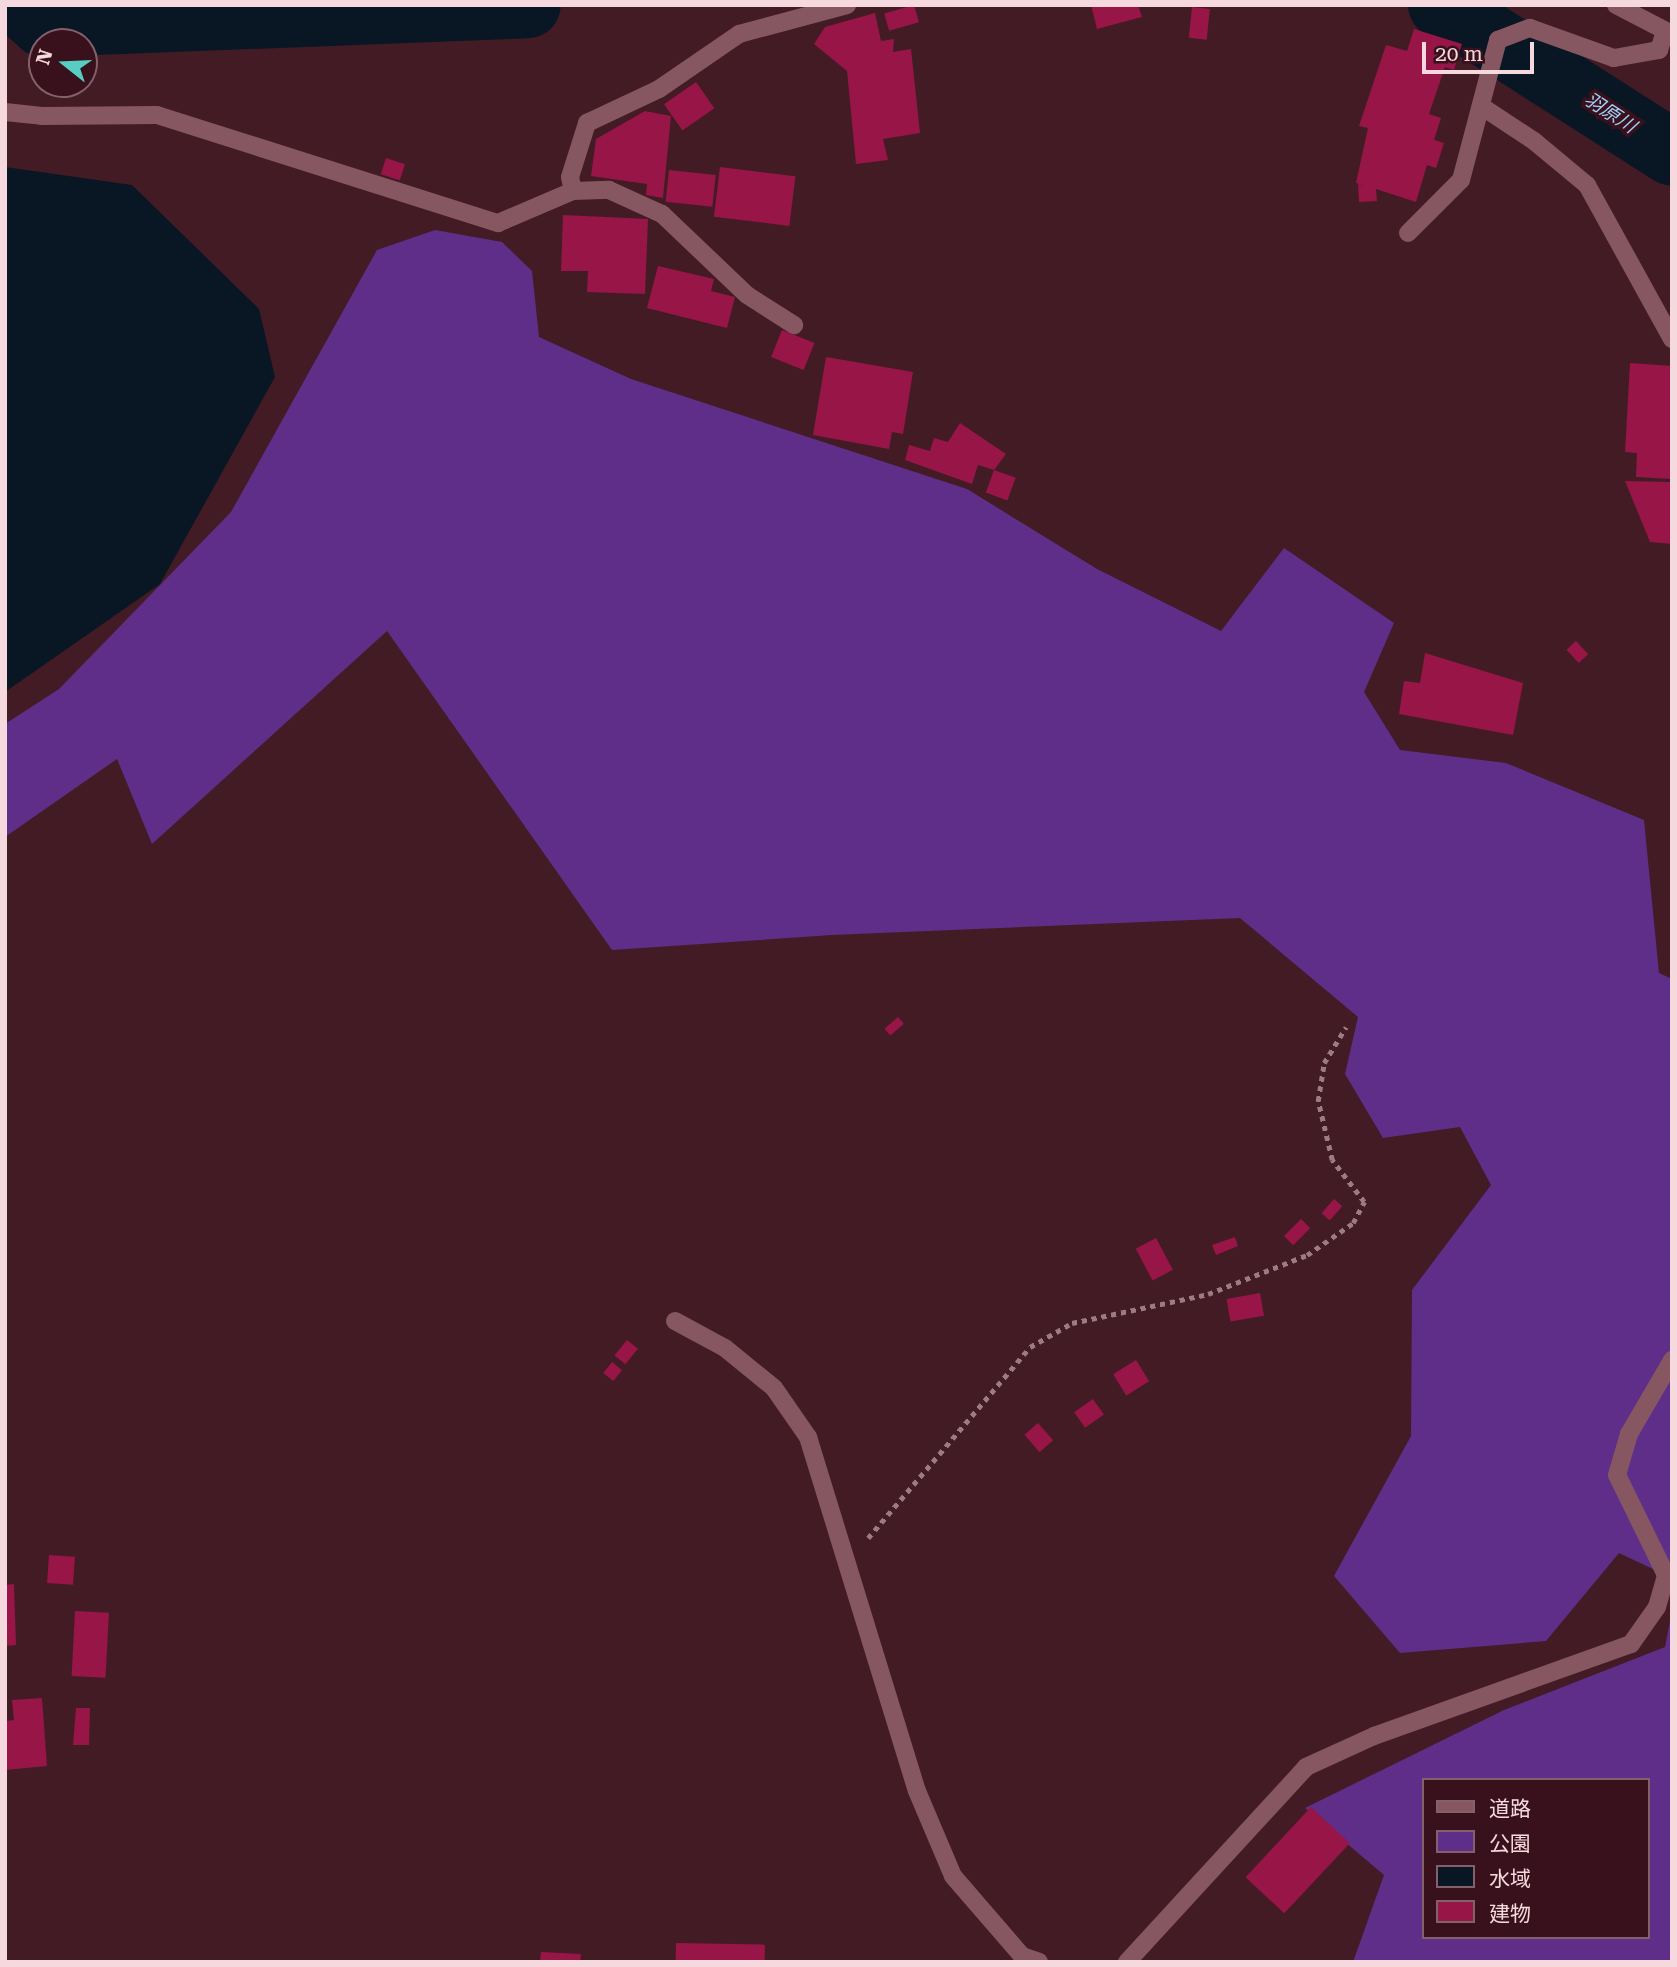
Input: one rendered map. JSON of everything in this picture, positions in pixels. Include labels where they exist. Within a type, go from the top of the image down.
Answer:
[{"type":"street","points":[[573,191],[570,177],[587,123],[659,89],[739,34],[847,5]]},
{"type":"street","points":[[1408,233],[1461,180],[1498,40],[1530,28],[1614,58],[1659,50],[1668,32],[1622,6]]},
{"type":"street","points":[[1481,106],[1534,142],[1587,185],[1672,339]]},
{"type":"street","points":[[5,112],[41,116],[157,115],[498,223],[573,191],[609,191],[662,214],[747,295],[794,325]]},
{"type":"street","points":[[675,1321],[724,1349],[774,1388],[808,1437],[917,1791],[953,1875],[1021,1956],[1039,1962]]},
{"type":"street","points":[[1127,1962],[1306,1767],[1374,1736],[1631,1644],[1657,1607],[1666,1575],[1617,1475],[1629,1434],[1672,1360]]},
{"type":"path","points":[[847,1563],[1030,1347],[1072,1323],[1208,1294],[1307,1255],[1353,1223],[1364,1202],[1332,1160],[1318,1101],[1324,1063],[1346,1027]]},
{"type":"green space","points":[[435,230],[502,242],[532,271],[539,337],[631,379],[967,489],[1097,569],[1221,631],[1284,548],[1394,623],[1364,692],[1400,750],[1506,763],[1644,820],[1659,973],[1672,979],[1672,1578],[1619,1553],[1546,1641],[1400,1653],[1334,1576],[1411,1436],[1412,1290],[1491,1185],[1460,1127],[1383,1138],[1345,1074],[1358,1017],[1240,918],[832,935],[612,950],[387,631],[152,844],[117,759],[5,837],[5,724],[59,689],[231,512],[377,250]]},
{"type":"green space","points":[[1672,1611],[1672,1962],[1353,1962],[1384,1875],[1305,1808],[1504,1710],[1665,1647]]},
{"type":"water","points":[[5,167],[132,185],[259,309],[275,377],[160,584],[5,692]]},
{"type":"building","points":[[914,5],[919,22],[889,31],[884,14]]},
{"type":"building","points":[[1091,5],[1138,5],[1142,17],[1097,29]]},
{"type":"building","points":[[1192,7],[1210,9],[1207,40],[1189,38]]},
{"type":"building","points":[[875,13],[881,41],[894,39],[893,52],[911,49],[920,133],[883,139],[888,160],[856,164],[847,71],[814,44],[825,27]]},
{"type":"building","points":[[1414,29],[1462,44],[1454,70],[1445,67],[1429,114],[1441,118],[1434,140],[1444,143],[1436,168],[1427,165],[1416,202],[1376,189],[1377,201],[1359,202],[1358,184],[1365,186],[1356,183],[1368,128],[1359,126],[1386,45],[1407,51]]},
{"type":"building","points":[[696,82],[714,108],[682,131],[664,104]]},
{"type":"building","points":[[645,111],[671,116],[663,198],[646,195],[647,184],[591,176],[596,139]]},
{"type":"building","points":[[386,158],[405,164],[400,180],[381,174]]},
{"type":"building","points":[[720,167],[795,176],[789,226],[714,217]]},
{"type":"building","points":[[669,170],[716,175],[712,207],[666,202]]},
{"type":"building","points":[[563,215],[648,219],[645,294],[587,292],[588,271],[561,271]]},
{"type":"building","points":[[658,266],[714,279],[711,291],[735,297],[727,328],[647,308]]},
{"type":"building","points":[[782,330],[814,343],[804,370],[771,357]]},
{"type":"building","points":[[826,357],[913,372],[903,434],[892,432],[889,449],[813,435]]},
{"type":"building","points":[[1630,363],[1672,366],[1672,479],[1636,477],[1637,453],[1625,452]]},
{"type":"building","points":[[960,423],[1006,454],[994,470],[978,465],[972,484],[905,460],[909,445],[930,451],[934,438],[948,442]]},
{"type":"building","points":[[994,470],[1016,478],[1007,500],[986,493]]},
{"type":"building","points":[[1625,481],[1672,482],[1672,544],[1650,542]]},
{"type":"building","points":[[1576,641],[1588,654],[1579,663],[1566,650]]},
{"type":"building","points":[[1425,653],[1523,683],[1513,735],[1399,714],[1404,681],[1420,683]]},
{"type":"building","points":[[898,1017],[904,1024],[890,1036],[884,1029]]},
{"type":"building","points":[[1334,1199],[1342,1206],[1330,1221],[1322,1213]]},
{"type":"building","points":[[1301,1219],[1310,1228],[1293,1245],[1284,1236]]},
{"type":"building","points":[[1235,1237],[1238,1246],[1216,1255],[1212,1245]]},
{"type":"building","points":[[1156,1238],[1173,1270],[1153,1281],[1136,1249]]},
{"type":"building","points":[[1260,1293],[1264,1316],[1231,1322],[1227,1299]]},
{"type":"building","points":[[627,1340],[638,1349],[625,1364],[614,1356]]},
{"type":"building","points":[[1136,1360],[1149,1381],[1126,1396],[1113,1374]]},
{"type":"building","points":[[612,1362],[622,1370],[613,1381],[603,1373]]},
{"type":"building","points":[[1093,1399],[1104,1415],[1085,1428],[1074,1412]]},
{"type":"building","points":[[1038,1423],[1053,1440],[1040,1452],[1024,1435]]},
{"type":"building","points":[[49,1555],[75,1557],[73,1585],[47,1583]]},
{"type":"building","points":[[14,1584],[16,1645],[5,1646],[5,1585]]},
{"type":"building","points":[[75,1611],[109,1613],[106,1678],[72,1676]]},
{"type":"building","points":[[42,1698],[47,1766],[5,1770],[5,1721],[14,1720],[12,1700]]},
{"type":"building","points":[[76,1708],[90,1708],[89,1745],[73,1745]]},
{"type":"building","points":[[1311,1807],[1350,1843],[1284,1913],[1246,1877]]},
{"type":"building","points":[[676,1943],[765,1945],[765,1962],[676,1962]]},
{"type":"building","points":[[541,1952],[581,1954],[580,1962],[540,1962]]},
{"type":"waterway","name":"羽原川","points":[[22,5],[43,24],[528,5]]},
{"type":"waterway","name":"羽原川","points":[[1441,5],[1672,153]]}]
